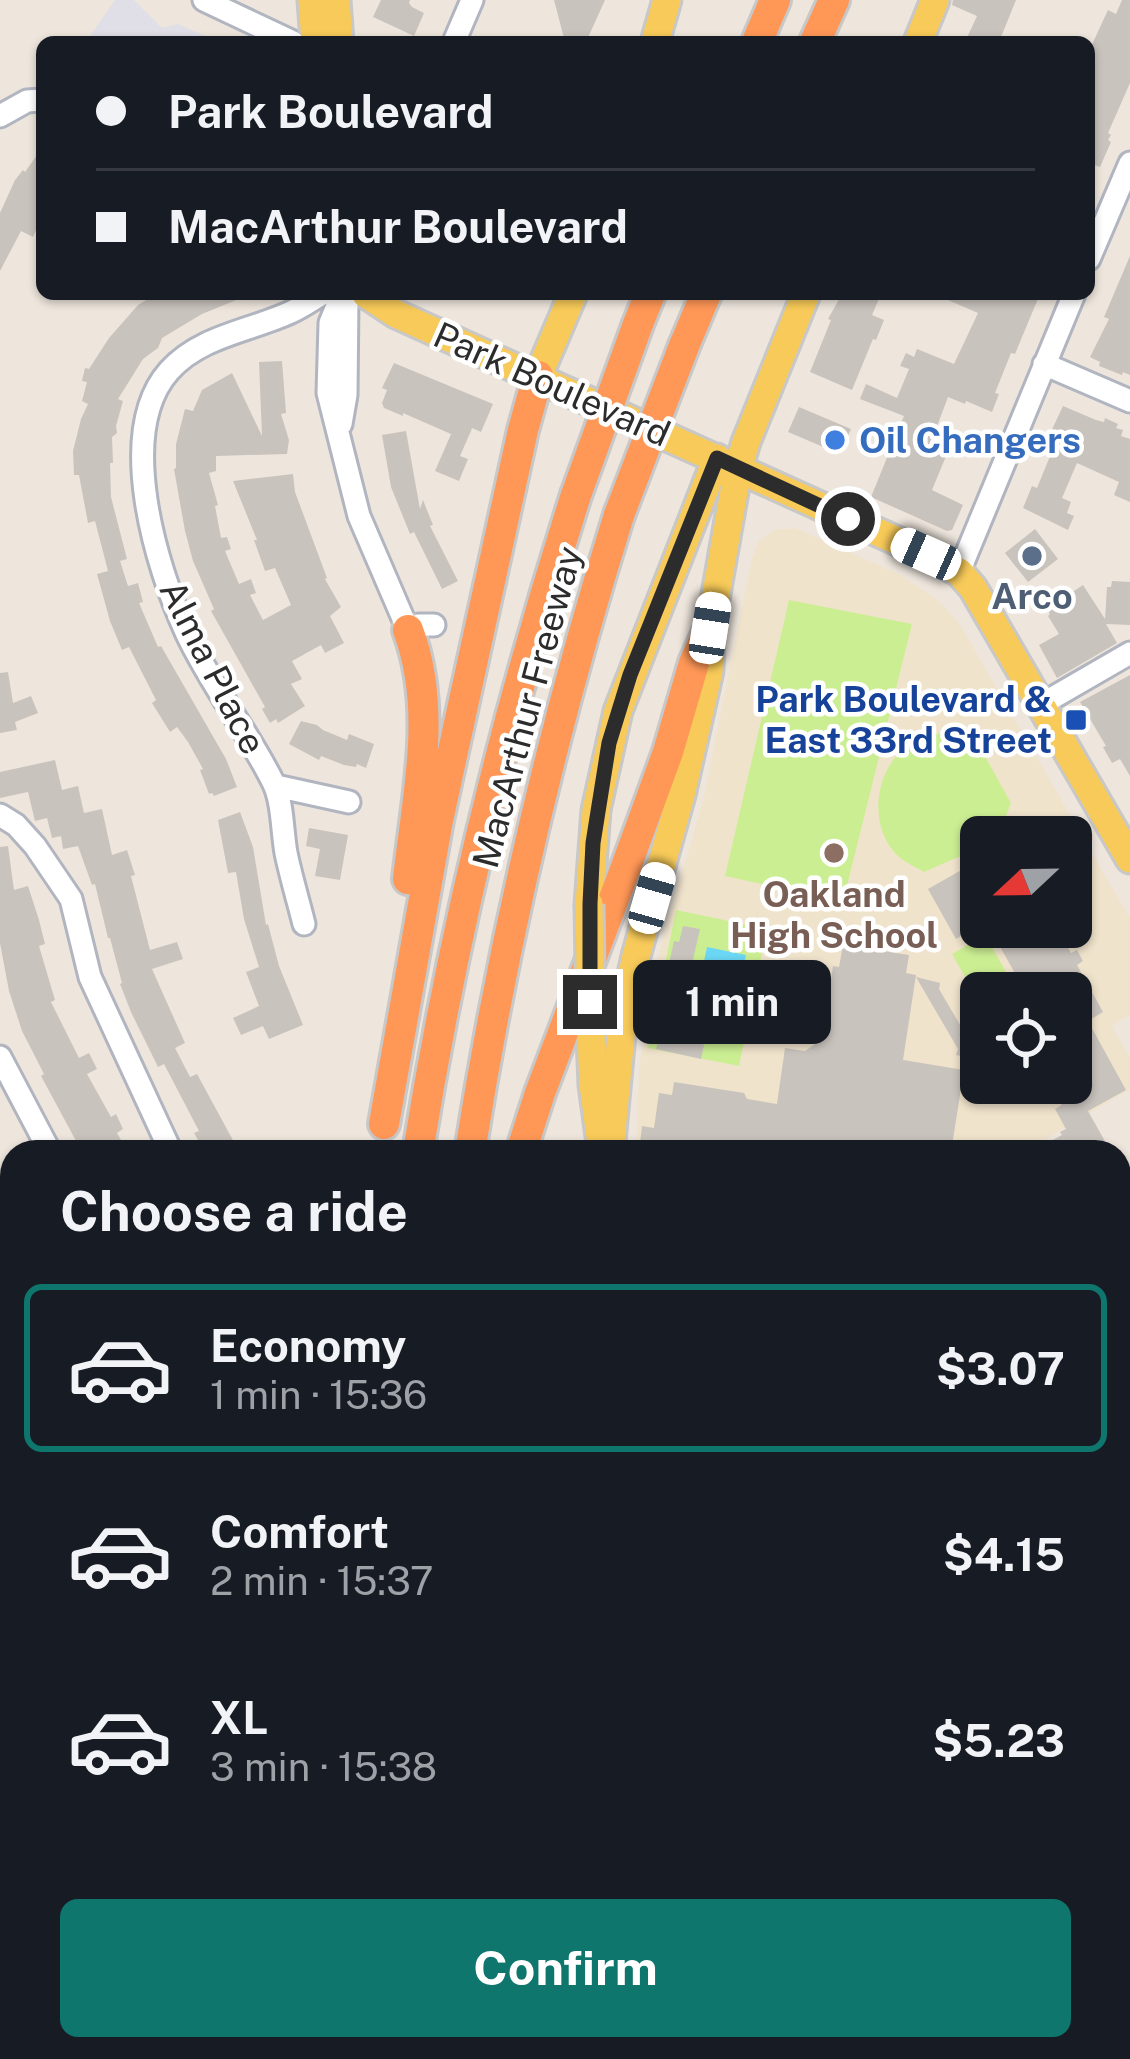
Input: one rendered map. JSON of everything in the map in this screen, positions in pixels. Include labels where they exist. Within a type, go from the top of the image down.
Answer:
[{"type":"highway","points":[[760,36],[776,0]]},
{"type":"highway","points":[[818,36],[834,0]]},
{"type":"highway","name":"MacArthur Freeway","points":[[420,1140],[480,834],[526,654],[576,495],[648,300]]},
{"type":"highway","name":"MacArthur Freeway","points":[[472,1140],[530,840],[586,621],[620,515],[703,300]]},
{"type":"highway","points":[[382,1138],[438,820],[538,376]]},
{"type":"highway","points":[[382,1138],[424,735],[421,628]]},
{"type":"highway","points":[[524,1140],[710,628]]},
{"type":"main road","points":[[312,0],[315,36]]},
{"type":"main road","points":[[336,0],[338,36]]},
{"type":"main road","points":[[657,36],[667,0]]},
{"type":"main road","points":[[920,36],[935,0]]},
{"type":"main road","name":"Park Boulevard","points":[[371,300],[959,572],[990,614],[1130,859]]},
{"type":"main road","points":[[538,376],[570,300]]},
{"type":"main road","points":[[604,1140],[593,1085],[590,904],[596,810],[618,711],[728,464],[746,442],[804,300]]},
{"type":"main road","points":[[607,1140],[635,956],[681,795],[709,671],[728,464]]},
{"type":"street","points":[[204,0],[280,36]]},
{"type":"street","points":[[457,36],[472,0]]},
{"type":"street","points":[[0,124],[27,101],[36,100]]},
{"type":"street","points":[[1095,246],[1130,163]]},
{"type":"street","name":"Alma Place","points":[[304,924],[275,787],[186,631],[162,566],[141,458],[149,403],[179,360],[214,340],[312,300]]},
{"type":"street","points":[[345,300],[346,395],[340,430],[359,516],[421,628]]},
{"type":"street","points":[[959,572],[1071,300]]},
{"type":"street","points":[[1044,364],[1130,401]]},
{"type":"street","points":[[1042,704],[1130,653]]},
{"type":"street","points":[[275,787],[349,802]]},
{"type":"street","points":[[0,815],[35,846],[71,899],[91,977],[166,1140]]},
{"type":"street","points":[[0,1057],[44,1140]]},
{"type":"shaded area","points":[[115,0],[134,0],[162,28],[178,24],[205,36],[90,36]]},
{"type":"shaded area","name":"Oakland High School","points":[[795,528],[901,575],[940,602],[959,623],[1071,816],[960,816],[960,948],[1092,948],[1092,852],[1130,918],[1130,1015],[1112,1026],[1130,1058],[1130,1089],[1044,1140],[636,1140],[639,1068],[656,965],[704,796],[759,541],[773,530]]},
{"type":"green space","points":[[789,600],[912,624],[843,902],[725,876]]},
{"type":"green space","points":[[971,731],[1011,803],[1006,816],[960,816],[960,856],[924,872],[889,845],[879,816],[887,771],[906,747],[922,738]]},
{"type":"green space","points":[[676,910],[767,929],[739,1066],[648,1048]]},
{"type":"green space","points":[[962,948],[992,948],[1006,972],[962,972],[952,954]]},
{"type":"water","points":[[707,947],[746,955],[730,1032],[691,1024]]},
{"type":"building","points":[[381,0],[410,0],[412,7],[424,13],[414,36],[373,17]]},
{"type":"building","points":[[554,0],[605,0],[589,36],[563,36]]},
{"type":"building","points":[[953,0],[1016,0],[1001,36],[968,36],[977,16],[952,5]]},
{"type":"building","points":[[1122,0],[1130,0],[1130,83],[1108,133],[1111,142],[1100,167],[1095,165],[1095,38],[1108,10],[1116,14]]},
{"type":"building","points":[[36,156],[36,230],[33,237],[21,231],[0,271],[0,213],[15,180]]},
{"type":"building","points":[[1130,256],[1130,375],[1122,375],[1090,357],[1109,319],[1104,317]]},
{"type":"building","points":[[146,300],[236,300],[162,338],[158,348],[143,359],[118,399],[123,401],[110,463],[111,497],[127,559],[120,561],[128,586],[138,583],[143,602],[139,603],[158,647],[226,759],[237,787],[214,796],[209,794],[203,769],[188,742],[177,727],[170,732],[152,703],[156,700],[129,647],[122,650],[97,574],[108,571],[95,521],[88,523],[79,475],[74,475],[73,451],[88,404],[82,401],[85,368],[89,369]]},
{"type":"building","points":[[839,300],[878,300],[872,315],[884,320],[852,390],[810,372]]},
{"type":"building","points":[[948,300],[1038,300],[1015,354],[1011,353],[992,412],[948,397],[936,429],[948,434],[943,446],[949,449],[932,490],[963,505],[952,530],[947,531],[871,497],[904,416],[860,399],[866,384],[897,398],[909,369],[900,366],[906,353],[914,357],[917,349],[954,364],[978,313]]},
{"type":"building","points":[[282,361],[286,413],[281,414],[289,440],[287,454],[216,456],[216,471],[209,473],[221,538],[227,537],[231,549],[225,551],[239,584],[251,579],[256,593],[250,595],[263,620],[291,605],[275,568],[265,571],[233,481],[293,474],[325,579],[341,607],[330,616],[344,643],[325,653],[321,645],[292,661],[302,679],[291,684],[305,706],[270,723],[211,611],[185,531],[174,469],[185,409],[193,411],[202,390],[232,373],[262,436],[259,362]]},
{"type":"building","points":[[394,363],[493,404],[481,432],[472,428],[460,456],[468,459],[459,481],[435,471],[451,434],[384,408],[387,390],[382,388]]},
{"type":"building","points":[[1063,406],[1118,424],[1121,436],[1130,439],[1130,502],[1114,495],[1119,482],[1077,463],[1062,498],[1071,502],[1067,513],[1074,516],[1068,530],[1023,508],[1032,486],[1037,488],[1057,439],[1049,436]]},
{"type":"building","points":[[799,407],[851,429],[840,454],[788,432]]},
{"type":"building","points":[[406,431],[420,509],[423,500],[430,526],[458,581],[442,589],[414,532],[410,534],[391,487],[382,435]]},
{"type":"building","name":"Arco","points":[[1035,529],[1058,559],[1028,582],[1005,553]]},
{"type":"building","points":[[1112,581],[1130,582],[1130,625],[1106,624],[1117,643],[1057,678],[1039,645],[1059,634],[1047,609],[1083,585],[1105,619],[1107,587]]},
{"type":"building","points":[[8,672],[13,703],[31,696],[38,713],[15,722],[17,730],[0,733],[0,673]]},
{"type":"building","points":[[1130,675],[1130,776],[1120,759],[1112,763],[1080,702]]},
{"type":"building","points":[[301,721],[347,740],[349,734],[374,744],[366,768],[321,756],[319,760],[289,744]]},
{"type":"building","points":[[55,760],[62,790],[78,786],[84,813],[102,809],[112,855],[127,850],[150,950],[177,942],[183,959],[152,969],[185,1043],[175,1048],[190,1077],[197,1074],[233,1140],[198,1140],[194,1133],[199,1131],[164,1064],[158,1067],[131,1012],[95,884],[78,846],[63,849],[61,836],[52,838],[47,818],[35,821],[28,792],[0,798],[0,772]]},
{"type":"building","points":[[240,812],[253,847],[266,925],[303,1025],[269,1039],[263,1026],[241,1035],[233,1018],[259,1006],[246,972],[259,967],[236,872],[228,873],[218,820]]},
{"type":"building","points":[[309,828],[348,835],[340,880],[315,876],[320,849],[306,846]]},
{"type":"building","points":[[8,846],[14,890],[28,886],[45,944],[39,946],[55,1000],[51,1002],[79,1058],[89,1053],[97,1069],[87,1074],[111,1117],[116,1114],[123,1129],[117,1133],[121,1140],[76,1140],[22,1031],[0,943],[0,847]]},
{"type":"building","points":[[960,871],[960,937],[956,939],[928,889]]},
{"type":"building","points":[[683,926],[700,929],[676,1035],[705,1041],[701,1059],[656,1049],[660,1034],[654,1032],[674,941],[679,942]]},
{"type":"building","name":"Oakland High School","points":[[843,945],[909,955],[906,973],[916,975],[903,1060],[960,1069],[953,1140],[640,1140],[642,1126],[654,1128],[659,1093],[672,1095],[674,1082],[744,1093],[747,1099],[777,1104],[785,1048],[805,1051],[822,1039],[833,966],[839,967]]},
{"type":"building","points":[[1001,948],[1068,948],[1071,953],[1077,950],[1083,961],[1077,965],[1081,972],[1014,972]]},
{"type":"building","points":[[916,977],[940,983],[960,1025],[960,1056]]},
{"type":"building","points":[[1092,992],[1103,1012],[1092,1019]]},
{"type":"building","points":[[1092,1028],[1126,1090],[1088,1111],[1104,1140],[1053,1140],[1066,1129],[1055,1109],[1092,1104]]},
{"type":"place","name":"Oil Changers","points":[[835,440]]},
{"type":"place","name":"Arco","points":[[1032,556]]},
{"type":"place","name":"Park Boulevard & East 33rd Street","points":[[1076,720]]},
{"type":"place","name":"Oakland High School","points":[[834,853]]},
{"type":"route","points":[[590,1002],[593,843],[609,743],[630,675],[717,458],[848,519]]}]
